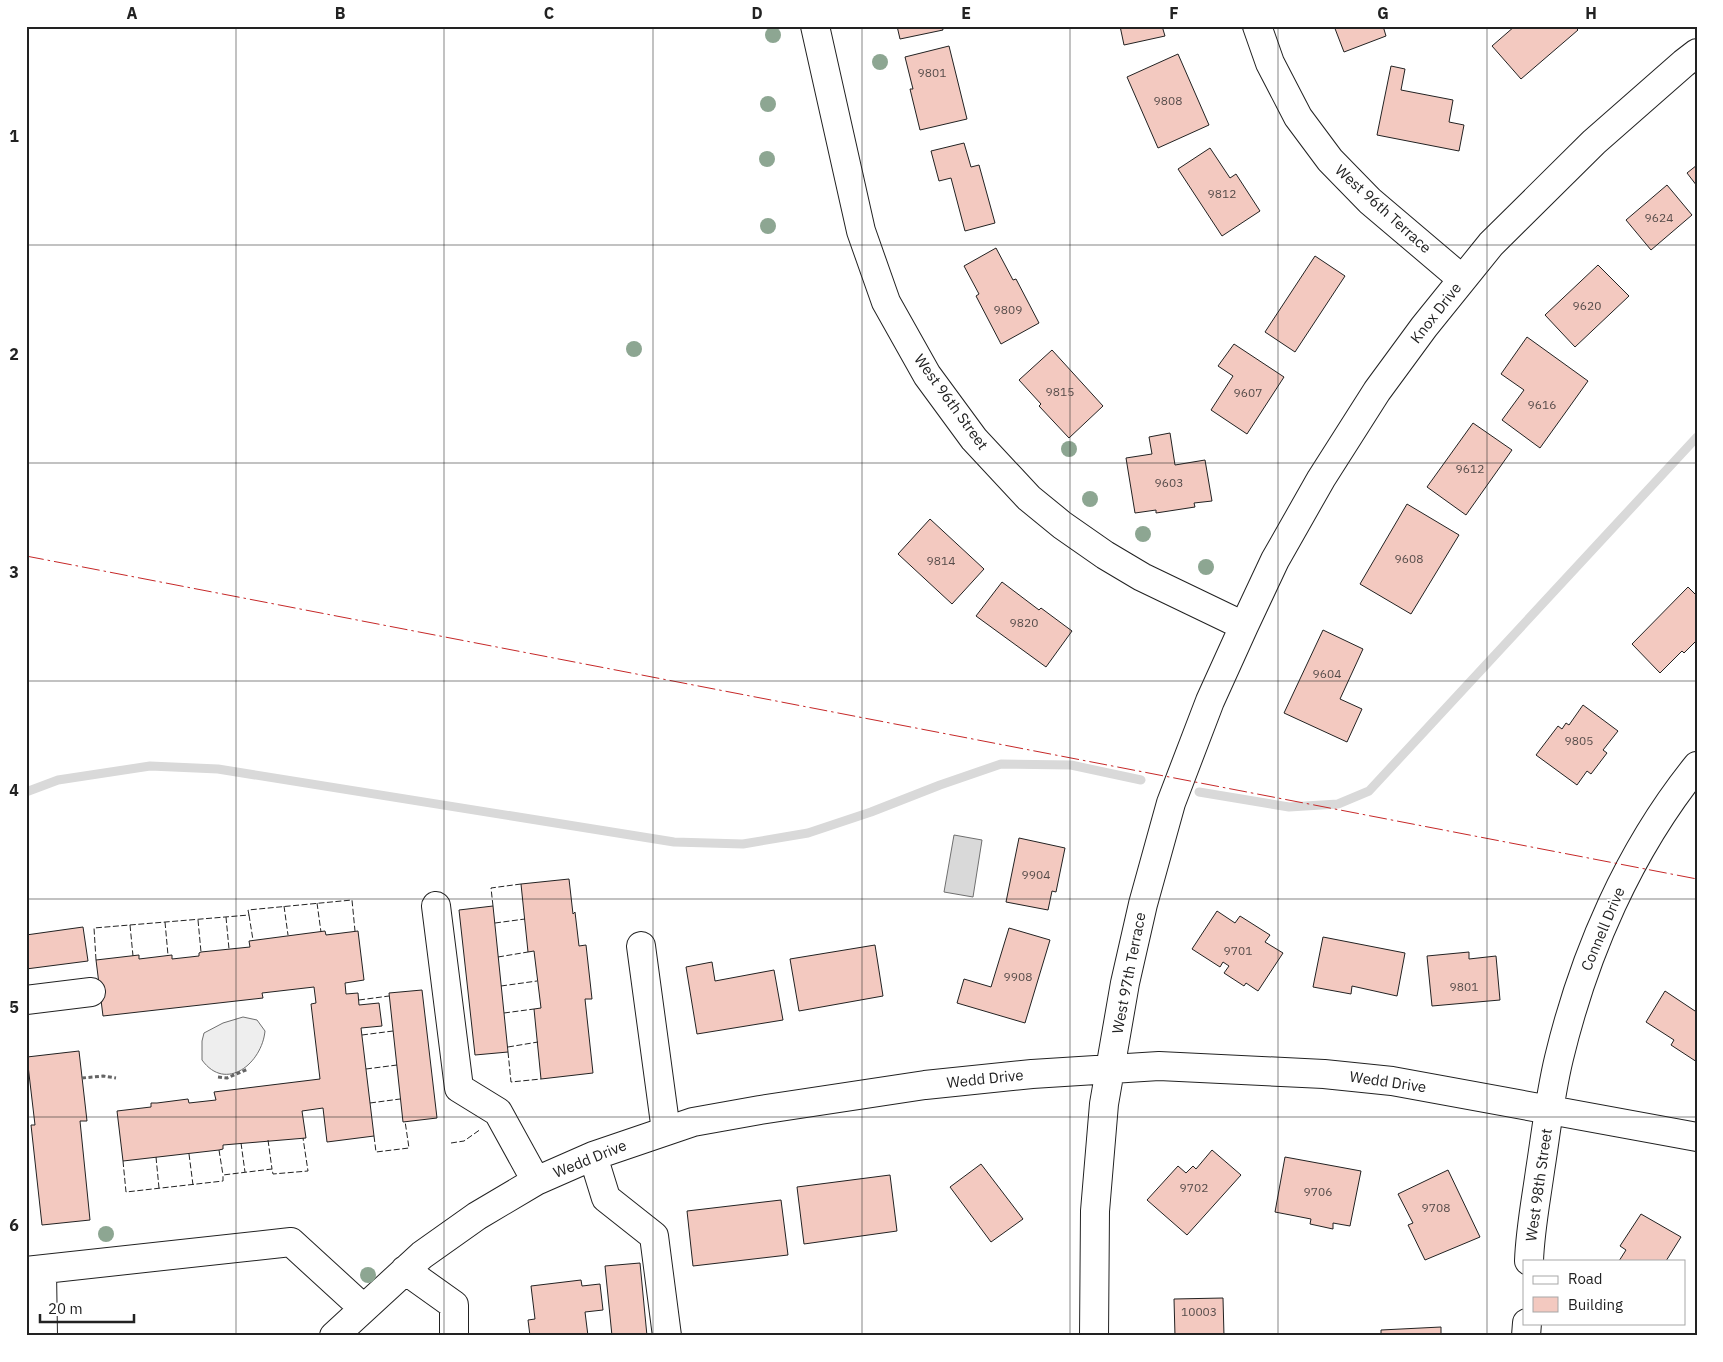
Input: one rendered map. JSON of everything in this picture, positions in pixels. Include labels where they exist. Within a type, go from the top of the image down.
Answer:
[{"type":"street","name":"West 96th Street","points":[[815,26],[861,231],[886,302],[927,375],[974,439],[1030,498],[1062,524],[1105,555],[1142,577],[1244,626]]},
{"type":"street","name":"West 96th Terrace","points":[[1257,26],[1270,64],[1298,117],[1330,160],[1370,201],[1462,279]]},
{"type":"street","name":"Knox Drive","points":[[1244,626],[1275,560],[1321,479],[1377,391],[1424,327],[1491,244],[1594,142],[1697,53]]},
{"type":"street","name":"West 97th Terrace","points":[[1094,1336],[1095,1211],[1104,1104],[1125,983],[1143,904],[1172,803],[1210,701],[1244,626]]},
{"type":"street","name":"Connell Drive","points":[[1550,1110],[1565,1032],[1593,948],[1635,857],[1675,794],[1697,766]]},
{"type":"street","points":[[436,906],[459,1088],[498,1112],[536,1181]]},
{"type":"street","points":[[641,946],[666,1131]]},
{"type":"street","points":[[26,1000],[91,992]]},
{"type":"street","name":"Wedd Drive","points":[[334,1336],[422,1255],[477,1216],[536,1181],[593,1156],[693,1122],[925,1085],[1032,1074],[1159,1066],[1324,1074],[1392,1081],[1697,1137]]},
{"type":"street","name":"West 98th Street","points":[[1529,1260],[1550,1110]]},
{"type":"street","points":[[593,1156],[606,1198],[654,1236],[667,1336]]},
{"type":"street","points":[[43,1336],[34,1271],[291,1242],[363,1308]]},
{"type":"street","points":[[405,1270],[454,1305],[454,1336]]},
{"type":"path","points":[[218,1077],[227,1078],[248,1069]]},
{"type":"path","points":[[82,1078],[103,1076],[116,1078]]},
{"type":"shaded area","points":[[954,835],[982,840],[973,897],[944,892]]},
{"type":"shaded area","points":[[243,1017],[257,1020],[265,1031],[257,1054],[250,1063],[232,1074],[222,1074],[211,1070],[202,1060],[204,1033],[223,1023]]},
{"type":"building","points":[[897,26],[942,26],[943,30],[900,39]]},
{"type":"building","points":[[1120,26],[1162,26],[1165,36],[1124,45]]},
{"type":"building","points":[[1334,26],[1383,26],[1386,36],[1344,52]]},
{"type":"building","points":[[1515,26],[1574,26],[1578,30],[1521,79],[1492,46]]},
{"type":"building","points":[[949,46],[967,119],[920,130],[910,89],[913,89],[905,57]]},
{"type":"building","points":[[1178,54],[1209,125],[1158,148],[1127,77]]},
{"type":"building","points":[[1391,66],[1405,69],[1401,90],[1453,100],[1449,122],[1464,125],[1459,151],[1377,135]]},
{"type":"building","points":[[964,143],[971,167],[979,165],[995,223],[965,231],[951,178],[939,181],[931,151]]},
{"type":"building","points":[[1210,148],[1230,178],[1236,174],[1260,211],[1222,236],[1178,169]]},
{"type":"building","points":[[1697,165],[1697,186],[1687,173]]},
{"type":"building","points":[[1667,185],[1692,215],[1651,250],[1626,220]]},
{"type":"building","points":[[996,248],[1013,280],[1016,279],[1039,323],[1001,344],[976,296],[979,294],[964,266]]},
{"type":"building","points":[[1315,256],[1345,276],[1295,352],[1265,332]]},
{"type":"building","points":[[1598,265],[1629,296],[1575,347],[1545,315]]},
{"type":"building","points":[[1527,337],[1588,381],[1540,448],[1502,420],[1524,390],[1501,374]]},
{"type":"building","points":[[1234,344],[1284,377],[1247,434],[1211,410],[1233,376],[1218,366]]},
{"type":"building","points":[[1052,350],[1103,406],[1069,438],[1039,406],[1041,404],[1019,380]]},
{"type":"building","points":[[1473,423],[1512,450],[1466,515],[1427,487]]},
{"type":"building","points":[[1170,433],[1175,465],[1205,460],[1212,501],[1194,503],[1195,507],[1156,513],[1156,510],[1135,513],[1126,458],[1152,454],[1149,437]]},
{"type":"building","points":[[1407,504],[1459,535],[1411,614],[1360,584]]},
{"type":"building","points":[[930,519],[984,569],[952,604],[898,554]]},
{"type":"building","points":[[1002,582],[1039,610],[1041,608],[1072,631],[1046,667],[976,616]]},
{"type":"building","points":[[1688,587],[1697,596],[1697,640],[1684,653],[1682,651],[1660,673],[1632,644]]},
{"type":"building","points":[[1323,630],[1363,649],[1340,699],[1362,709],[1347,742],[1284,713]]},
{"type":"building","points":[[1583,705],[1618,731],[1603,750],[1607,753],[1591,774],[1587,771],[1577,785],[1536,755],[1558,726],[1562,729],[1566,723],[1569,725]]},
{"type":"building","points":[[1019,838],[1065,848],[1056,892],[1052,891],[1048,910],[1006,902]]},
{"type":"building","points":[[569,879],[579,946],[586,945],[592,999],[585,999],[593,1073],[541,1079],[534,1009],[541,1008],[534,951],[528,952],[521,884]]},
{"type":"building","points":[[493,906],[508,1052],[475,1055],[459,910]]},
{"type":"building","points":[[1217,911],[1235,923],[1240,916],[1270,935],[1265,942],[1283,953],[1258,991],[1246,983],[1244,986],[1224,973],[1229,966],[1223,962],[1220,967],[1192,949]]},
{"type":"building","points":[[83,927],[88,961],[26,969],[26,935]]},
{"type":"building","points":[[1009,928],[1050,940],[1025,1023],[957,1003],[964,979],[991,987]]},
{"type":"building","points":[[325,931],[326,935],[358,931],[364,980],[345,983],[346,994],[358,993],[359,1005],[379,1003],[382,1026],[361,1028],[374,1136],[327,1142],[323,1108],[302,1111],[306,1138],[223,1145],[223,1149],[219,1150],[123,1161],[117,1111],[151,1107],[151,1103],[188,1099],[189,1103],[216,1100],[214,1092],[320,1079],[311,1004],[316,1003],[314,987],[262,993],[263,998],[103,1016],[96,960],[139,955],[139,959],[172,955],[172,959],[199,956],[201,952],[250,947],[249,941]]},
{"type":"building","points":[[1323,937],[1405,953],[1397,996],[1352,986],[1351,994],[1313,987]]},
{"type":"building","points":[[875,945],[883,996],[799,1011],[790,959]]},
{"type":"building","points":[[1469,952],[1469,959],[1496,956],[1500,1000],[1432,1006],[1427,956]]},
{"type":"building","points":[[712,962],[715,981],[774,970],[783,1020],[697,1034],[686,967]]},
{"type":"building","points":[[422,990],[437,1118],[403,1122],[389,993]]},
{"type":"building","points":[[1665,991],[1695,1011],[1697,1009],[1697,1062],[1671,1045],[1674,1040],[1646,1022]]},
{"type":"building","points":[[79,1051],[87,1121],[80,1121],[90,1220],[42,1225],[31,1125],[35,1125],[27,1057]]},
{"type":"building","points":[[1212,1150],[1241,1175],[1187,1235],[1147,1200],[1178,1166],[1186,1173],[1193,1166],[1196,1169]]},
{"type":"building","points":[[1285,1157],[1361,1171],[1350,1226],[1333,1223],[1333,1229],[1310,1224],[1311,1219],[1275,1212]]},
{"type":"building","points":[[981,1164],[1023,1219],[991,1242],[950,1187]]},
{"type":"building","points":[[1448,1170],[1480,1237],[1425,1260],[1408,1225],[1413,1223],[1398,1194]]},
{"type":"building","points":[[890,1175],[897,1231],[804,1244],[797,1187]]},
{"type":"building","points":[[781,1200],[788,1255],[693,1266],[687,1211]]},
{"type":"building","points":[[1641,1214],[1681,1237],[1667,1260],[1620,1260],[1626,1250],[1620,1246]]},
{"type":"building","points":[[640,1263],[647,1336],[612,1336],[605,1266]]},
{"type":"building","points":[[581,1280],[582,1286],[600,1284],[603,1310],[585,1312],[588,1336],[530,1336],[528,1320],[535,1319],[531,1286]]},
{"type":"building","points":[[1223,1298],[1224,1336],[1175,1336],[1174,1299]]},
{"type":"building","points":[[1441,1327],[1441,1336],[1381,1336],[1381,1330]]},
{"type":"waterway","points":[[1199,792],[1289,807],[1338,804],[1369,791],[1697,437]]},
{"type":"waterway","points":[[26,792],[58,780],[150,766],[218,769],[674,842],[743,844],[808,833],[1001,764],[1071,765],[1141,780]]},
{"type":"fence","points":[[493,906],[491,888],[521,884]]},
{"type":"fence","points":[[96,960],[94,928],[249,915],[248,910],[352,900],[355,931]]},
{"type":"fence","points":[[317,903],[321,932]]},
{"type":"fence","points":[[284,906],[288,935]]},
{"type":"fence","points":[[249,915],[253,940]]},
{"type":"fence","points":[[226,917],[229,949]]},
{"type":"fence","points":[[495,923],[525,919]]},
{"type":"fence","points":[[198,920],[201,952]]},
{"type":"fence","points":[[165,922],[168,955]]},
{"type":"fence","points":[[130,925],[133,956]]},
{"type":"fence","points":[[498,957],[528,952]]},
{"type":"fence","points":[[501,986],[537,981]]},
{"type":"fence","points":[[359,1000],[389,996]]},
{"type":"fence","points":[[504,1013],[534,1009]]},
{"type":"fence","points":[[362,1035],[393,1031]]},
{"type":"fence","points":[[508,1047],[538,1042]]},
{"type":"fence","points":[[508,1052],[511,1082],[541,1079]]},
{"type":"fence","points":[[366,1069],[397,1065]]},
{"type":"fence","points":[[370,1103],[400,1099]]},
{"type":"fence","points":[[374,1136],[376,1152],[409,1148],[405,1121]]},
{"type":"fence","points":[[451,1143],[464,1141],[481,1129]]},
{"type":"fence","points":[[123,1161],[126,1192],[223,1181],[223,1175],[272,1169],[273,1174],[308,1171],[303,1138]]},
{"type":"fence","points":[[268,1140],[272,1169]]},
{"type":"fence","points":[[241,1143],[245,1172]]},
{"type":"fence","points":[[219,1150],[223,1175]]},
{"type":"fence","points":[[189,1154],[193,1185]]},
{"type":"fence","points":[[156,1157],[159,1188]]},
{"type":"power","points":[[26,556],[1697,879]]}]
